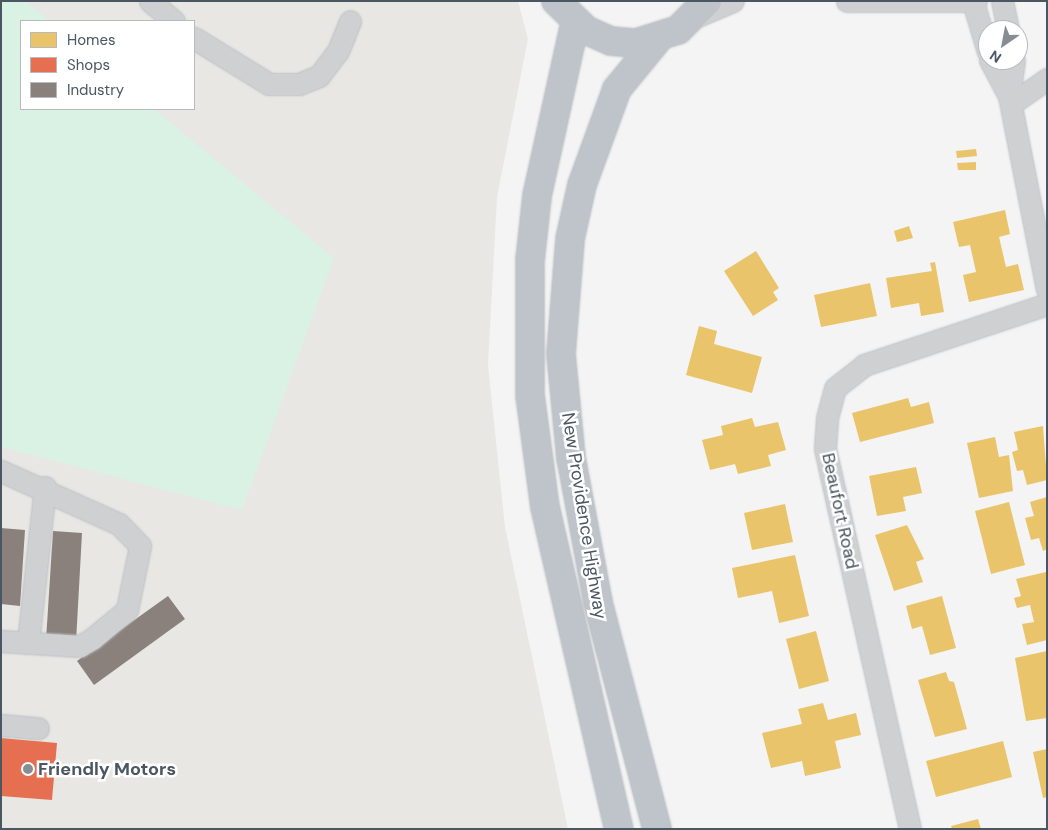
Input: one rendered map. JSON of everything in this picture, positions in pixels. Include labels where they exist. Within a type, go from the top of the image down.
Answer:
[{"type":"highway","points":[[556,1],[575,23],[611,41],[658,39],[701,9]]},
{"type":"highway","name":"New Providence Highway","points":[[575,23],[536,205],[530,270],[530,394],[545,508],[619,829]]},
{"type":"highway","name":"New Providence Highway","points":[[657,829],[598,602],[571,458],[561,354],[570,239],[582,184],[616,89],[658,39]]},
{"type":"street","points":[[150,1],[173,20]]},
{"type":"street","points":[[701,9],[733,1]]},
{"type":"street","points":[[847,1],[974,1],[979,20]]},
{"type":"street","points":[[1002,1],[1006,20]]},
{"type":"street","points":[[195,39],[270,84],[299,84],[319,76],[338,51],[350,21]]},
{"type":"street","points":[[995,70],[1010,100],[1047,289]]},
{"type":"street","points":[[1010,100],[1013,70]]},
{"type":"street","points":[[1010,100],[1047,79]]},
{"type":"street","name":"Beaufort Road","points":[[910,829],[825,448],[827,418],[835,388],[864,366],[1047,304]]},
{"type":"street","points":[[1,471],[44,488],[119,524],[135,535],[140,546],[127,610],[80,646],[1,641]]},
{"type":"street","points":[[28,643],[44,488]]},
{"type":"street","points":[[1,725],[38,728]]},
{"type":"shaded area","points":[[1,1],[518,1],[528,39],[497,197],[488,365],[505,527],[568,829],[1,829]]},
{"type":"green space","points":[[1,1],[26,1],[49,20],[20,20],[20,110],[155,110],[334,258],[242,510],[1,447]]},
{"type":"building: Homes","points":[[976,149],[977,156],[957,158],[956,151]]},
{"type":"building: Homes","points":[[976,162],[976,170],[958,170],[957,163]]},
{"type":"building: Homes","points":[[1005,210],[1010,234],[999,237],[1006,267],[1018,264],[1024,290],[969,302],[963,275],[976,272],[970,245],[959,247],[953,222]]},
{"type":"building: Homes","points":[[909,226],[913,238],[897,242],[894,231]]},
{"type":"building: Homes","points":[[756,251],[779,288],[773,292],[778,300],[753,316],[724,271]]},
{"type":"building: Homes","points":[[935,262],[944,312],[921,316],[919,303],[891,308],[886,278],[932,271],[930,263]]},
{"type":"building: Homes","points":[[870,283],[877,316],[821,327],[814,295]]},
{"type":"building: Homes","points":[[699,326],[717,331],[714,344],[762,357],[752,393],[686,375]]},
{"type":"building: Homes","points":[[908,398],[911,407],[929,402],[934,423],[860,442],[852,413]]},
{"type":"building: Homes","points":[[752,418],[755,427],[778,422],[786,450],[768,455],[771,466],[738,474],[735,464],[710,470],[702,440],[723,435],[721,426]]},
{"type":"building: Homes","points":[[1043,426],[1047,480],[1027,485],[1023,470],[1017,471],[1012,452],[1018,450],[1014,432]]},
{"type":"building: Homes","points":[[995,437],[999,457],[1009,455],[1013,491],[979,498],[967,443]]},
{"type":"building: Homes","points":[[916,467],[922,493],[903,497],[906,511],[877,516],[869,476]]},
{"type":"building: Homes","points":[[1047,497],[1047,549],[1043,551],[1039,538],[1031,540],[1025,518],[1034,516],[1030,502]]},
{"type":"building: Homes","points":[[1009,502],[1025,565],[991,574],[975,511]]},
{"type":"building: Homes","points":[[785,504],[793,542],[752,550],[744,513]]},
{"type":"building: Homes","points":[[907,525],[924,559],[916,562],[923,582],[894,591],[875,535]]},
{"type":"building: Homes","points":[[795,555],[809,616],[779,623],[772,591],[738,598],[732,568]]},
{"type":"building: Homes","points":[[1046,572],[1047,640],[1027,645],[1022,624],[1034,622],[1030,605],[1017,608],[1014,598],[1021,596],[1016,579]]},
{"type":"building: Homes","points":[[942,596],[956,648],[930,655],[922,626],[912,629],[906,606]]},
{"type":"building: Homes","points":[[816,631],[829,681],[799,689],[786,639]]},
{"type":"building: Homes","points":[[1047,651],[1047,718],[1026,721],[1015,658]]},
{"type":"building: Homes","points":[[946,672],[949,681],[954,682],[967,729],[935,737],[918,680]]},
{"type":"building: Homes","points":[[823,703],[828,720],[856,713],[861,735],[835,741],[841,768],[805,776],[802,761],[771,768],[762,733],[802,724],[798,709]]},
{"type":"building: Homes","points":[[1003,741],[1012,777],[936,797],[926,761]]},
{"type":"building: Homes","points":[[1047,749],[1047,797],[1043,798],[1033,752]]},
{"type":"building: Homes","points":[[978,819],[981,829],[952,829],[951,826]]},
{"type":"building: Shops","name":"Friendly Motors","points":[[1,738],[57,743],[52,800],[1,796]]},
{"type":"building: Industry","points":[[1,528],[25,530],[20,606],[1,604]]},
{"type":"building: Industry","points":[[53,531],[82,533],[76,642],[46,640]]},
{"type":"building: Industry","points":[[168,596],[185,619],[94,685],[77,661]]},
{"type":"place","name":"Friendly Motors","points":[[28,769]]}]
